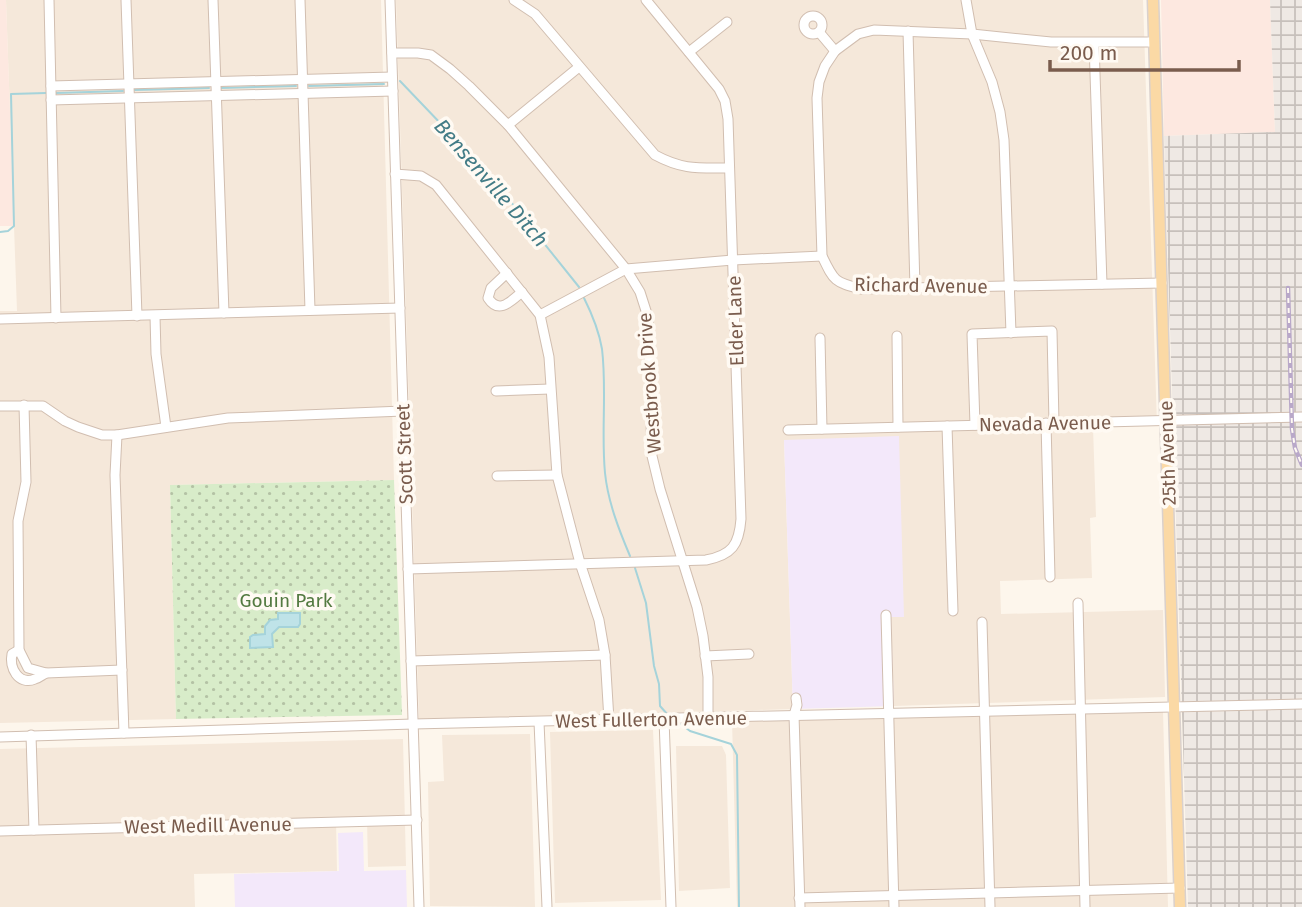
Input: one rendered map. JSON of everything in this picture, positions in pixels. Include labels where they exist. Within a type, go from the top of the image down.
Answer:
[{"type":"main road","name":"25th Avenue","points":[[1153,0],[1181,907]]},
{"type":"street","points":[[49,0],[56,317]]},
{"type":"street","points":[[126,0],[137,316]]},
{"type":"street","points":[[213,0],[224,313]]},
{"type":"street","points":[[300,0],[310,310]]},
{"type":"street","name":"Scott Street","points":[[390,0],[419,907]]},
{"type":"street","points":[[514,0],[534,14],[655,155],[690,169],[729,168]]},
{"type":"street","name":"Elder Lane","points":[[408,569],[706,560],[723,555],[735,544],[741,519],[728,119],[725,101],[719,89],[646,0]]},
{"type":"street","points":[[966,0],[972,34],[992,82],[1004,140],[1011,333]]},
{"type":"street","points":[[689,52],[727,22]]},
{"type":"street","points":[[540,315],[626,269],[822,256],[817,98],[819,82],[835,51],[858,34],[873,30],[972,34],[1051,42],[1154,41]]},
{"type":"street","points":[[908,31],[915,288]]},
{"type":"street","points":[[819,32],[835,51]]},
{"type":"street","points":[[1094,43],[1102,284]]},
{"type":"street","name":"Westbrook Drive","points":[[392,53],[425,54],[434,57],[469,86],[508,125],[626,269],[640,292],[648,317],[652,456],[697,607],[708,677],[708,718]]},
{"type":"street","points":[[508,125],[579,67]]},
{"type":"street","points":[[51,86],[392,77]]},
{"type":"street","points":[[51,100],[393,91]]},
{"type":"street","points":[[395,174],[421,176],[436,185],[540,315],[548,345],[556,475],[599,620],[605,655],[610,720]]},
{"type":"street","name":"Richard Avenue","points":[[822,256],[838,282],[861,289],[1162,283]]},
{"type":"street","points":[[507,273],[489,290],[490,302],[504,306],[522,292]]},
{"type":"street","points":[[0,319],[400,309]]},
{"type":"street","points":[[155,316],[156,354],[166,427]]},
{"type":"street","points":[[975,425],[972,334],[1052,331],[1050,577]]},
{"type":"street","points":[[897,336],[898,427]]},
{"type":"street","points":[[820,338],[822,429]]},
{"type":"street","points":[[496,391],[551,389]]},
{"type":"street","points":[[24,405],[26,482],[18,521],[19,650],[28,668],[46,673],[122,670]]},
{"type":"street","points":[[0,406],[43,406],[65,421],[102,435],[228,418],[403,411]]},
{"type":"street","name":"Nevada Avenue","points":[[788,430],[1302,417]]},
{"type":"street","points":[[947,426],[953,611]]},
{"type":"street","points":[[117,435],[115,475],[124,733]]},
{"type":"street","points":[[497,476],[556,475]]},
{"type":"street","points":[[1078,603],[1085,907]]},
{"type":"street","points":[[886,615],[894,907]]},
{"type":"street","points":[[982,622],[990,907]]},
{"type":"street","points":[[19,650],[12,654],[10,662],[15,674],[28,681],[46,673]]},
{"type":"street","points":[[705,656],[749,654]]},
{"type":"street","points":[[411,661],[605,655]]},
{"type":"street","points":[[796,698],[794,715],[799,903],[894,896],[1180,888]]},
{"type":"street","name":"West Fullerton Avenue","points":[[0,737],[413,724],[1302,704]]},
{"type":"street","points":[[665,719],[671,907]]},
{"type":"street","points":[[539,722],[547,907]]},
{"type":"street","points":[[30,735],[34,830]]},
{"type":"street","name":"West Medill Avenue","points":[[0,831],[417,820]]},
{"type":"shaded area","points":[[0,0],[6,0],[14,226],[0,226]]},
{"type":"shaded area","points":[[6,0],[381,0],[394,480],[170,485],[176,719],[0,723],[0,311],[17,311]]},
{"type":"shaded area","points":[[396,0],[1143,0],[1157,425],[1093,427],[1096,517],[1090,518],[1092,578],[1000,581],[1001,614],[1163,610],[1165,697],[894,706],[891,616],[903,617],[784,440],[793,709],[419,720]]},
{"type":"shaded area","points":[[1161,0],[1270,0],[1275,132],[1164,136]]},
{"type":"shaded area","points":[[1270,0],[1302,0],[1302,907],[1188,907],[1164,136],[1275,132]]},
{"type":"shaded area","points":[[899,436],[904,617],[891,617],[894,706],[793,709],[784,440]]},
{"type":"shaded area","points":[[1163,710],[1168,907],[737,907],[732,720]]},
{"type":"shaded area","points":[[653,730],[661,900],[555,903],[550,732]]},
{"type":"shaded area","points":[[530,734],[535,907],[430,906],[428,782],[444,781],[442,735]]},
{"type":"shaded area","points":[[403,739],[406,866],[368,867],[367,819],[336,820],[337,871],[194,874],[195,907],[0,907],[0,749]]},
{"type":"shaded area","points":[[676,746],[722,746],[726,755],[730,888],[679,891]]},
{"type":"shaded area","points":[[363,832],[364,871],[406,870],[407,907],[235,907],[234,874],[339,871],[338,833]]},
{"type":"green space","name":"Gouin Park","points":[[394,480],[402,715],[176,719],[170,485]]},
{"type":"water","points":[[278,613],[300,613],[300,624],[298,627],[279,627],[272,634],[273,647],[250,648],[250,637],[265,634],[265,626],[270,620],[278,619]]},
{"type":"waterway","name":"Bensenville Ditch","points":[[400,81],[486,171],[579,287]]},
{"type":"waterway","name":"Bensenville Ditch","points":[[309,86],[384,84]]},
{"type":"waterway","name":"Bensenville Ditch","points":[[221,88],[296,86]]},
{"type":"waterway","name":"Bensenville Ditch","points":[[135,90],[209,88]]},
{"type":"waterway","name":"Bensenville Ditch","points":[[56,93],[123,91]]},
{"type":"waterway","name":"Bensenville Ditch","points":[[0,232],[8,231],[14,226],[11,94],[46,93]]},
{"type":"waterway","name":"Bensenville Ditch","points":[[584,298],[602,349],[606,484],[614,516],[630,556]]},
{"type":"waterway","points":[[635,568],[646,603],[660,706],[668,715]]},
{"type":"waterway","points":[[678,722],[690,731],[731,744],[737,755],[739,907]]},
{"type":"railway","points":[[1288,288],[1292,429],[1295,448],[1302,465]]}]
